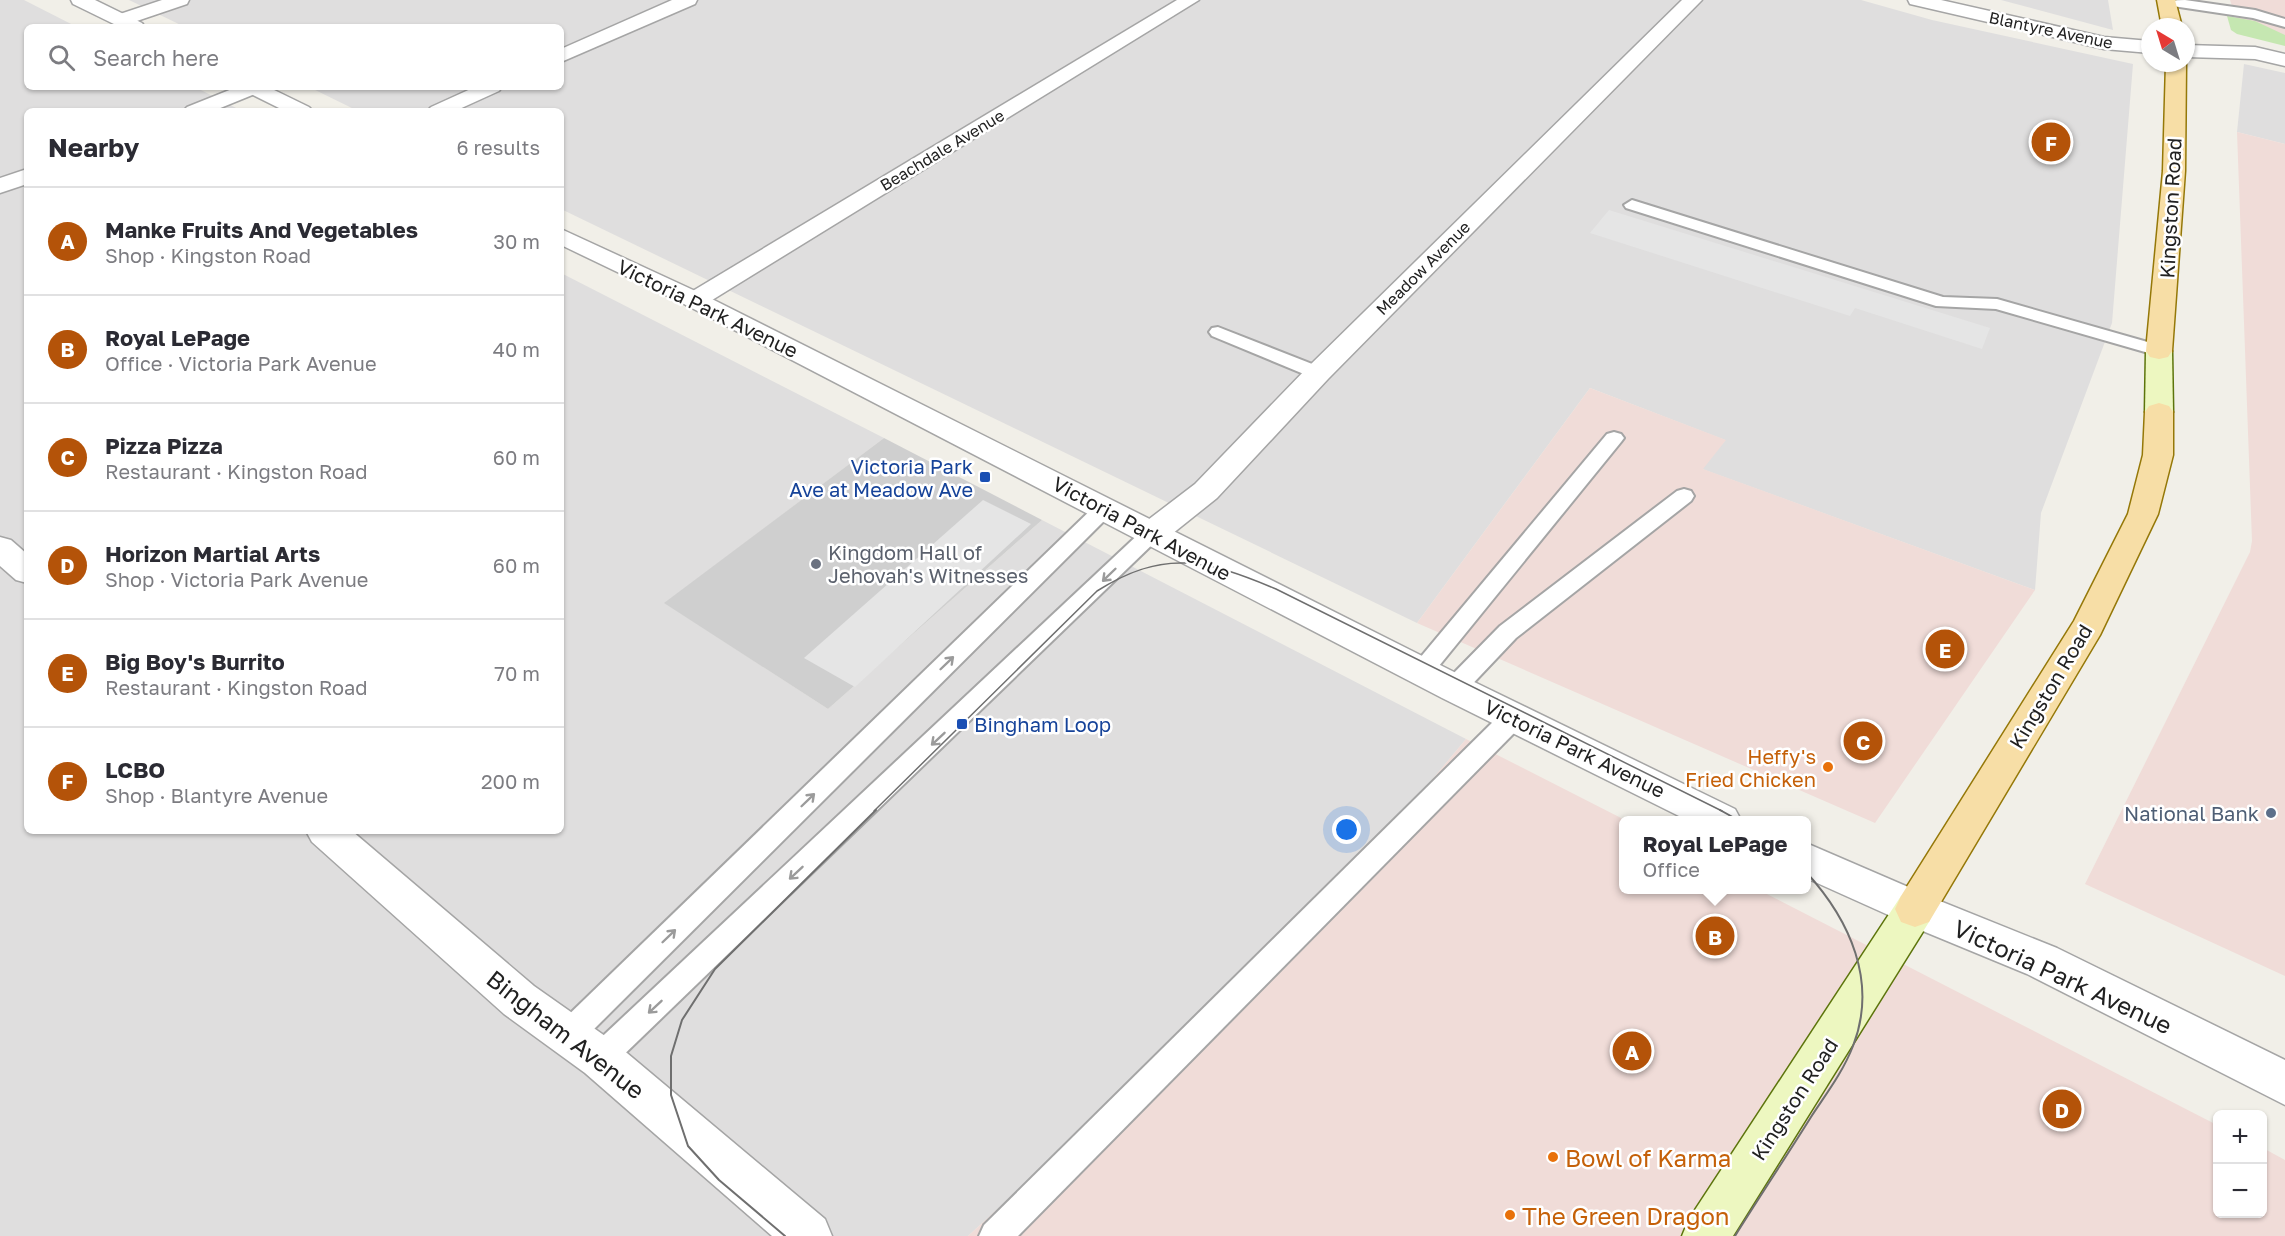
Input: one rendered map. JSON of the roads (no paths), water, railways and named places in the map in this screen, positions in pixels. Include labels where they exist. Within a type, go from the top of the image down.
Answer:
[{"type":"main road","points":[[2166,0],[2170,18]]},
{"type":"main road","name":"Kingston Road","points":[[1706,1236],[1915,909],[2088,626],[2138,524],[2158,455],[2159,351],[2174,171],[2176,72]]},
{"type":"street","points":[[81,0],[128,23],[180,0]]},
{"type":"street","points":[[564,55],[688,0]]},
{"type":"street","name":"Beachdale Avenue","points":[[695,300],[1190,0]]},
{"type":"street","name":"Meadow Avenue","points":[[1151,534],[1206,491],[1318,373],[1693,0]]},
{"type":"street","name":"Blantyre Avenue","points":[[1917,0],[2104,43],[2141,46]]},
{"type":"street","points":[[2195,51],[2255,53],[2285,60]]},
{"type":"street","points":[[201,108],[245,90]]},
{"type":"street","points":[[258,90],[296,108]]},
{"type":"street","points":[[445,108],[485,90]]},
{"type":"street","points":[[0,186],[24,177]]},
{"type":"street","name":"Victoria Park Avenue","points":[[564,237],[695,300],[1513,718],[1714,816]]},
{"type":"street","points":[[0,548],[24,569]]},
{"type":"street","name":"Bingham Avenue","points":[[328,834],[519,1000],[584,1047],[808,1236]]},
{"type":"street","name":"Victoria Park Avenue","points":[[1811,862],[1915,909],[2042,961],[2285,1083]]},
{"type":"lane","points":[[2166,0],[2255,14],[2285,23]]},
{"type":"lane","points":[[2251,0],[2255,14]]},
{"type":"lane","points":[[1632,205],[1942,302],[1997,304],[2159,351]]},
{"type":"lane","points":[[1218,332],[1318,373]]},
{"type":"lane","points":[[1422,671],[1614,438]]},
{"type":"lane","points":[[1454,688],[1508,632],[1684,496]]},
{"type":"lane","points":[[584,1047],[1105,508]]},
{"type":"lane","points":[[584,1047],[1151,534]]},
{"type":"lane","points":[[995,1236],[1513,718]]},
{"type":"tram line","points":[[874,811],[1097,591],[1121,577],[1144,568],[1186,563],[1228,571],[1276,589],[1720,810]]},
{"type":"tram line","points":[[785,1236],[719,1180],[688,1146],[671,1095],[671,1056],[682,1020],[715,969],[876,810]]},
{"type":"tram line","points":[[1720,810],[1731,816]]},
{"type":"tram line","points":[[1735,1236],[1839,1074],[1849,1056],[1860,1022],[1861,975],[1855,953],[1847,931],[1835,910],[1811,878]]},
{"type":"place","name":"LCBO","points":[[2051,142]]},
{"type":"place","name":"Victoria Park Ave at Meadow Ave","points":[[985,477]]},
{"type":"place","name":"Kingdom Hall of Jehovah's Witnesses","points":[[816,564]]},
{"type":"place","name":"Big Boy's Burrito","points":[[1945,649]]},
{"type":"place","name":"Bingham Loop","points":[[962,724]]},
{"type":"place","name":"Pizza Pizza","points":[[1863,741]]},
{"type":"place","name":"Heffy's Fried Chicken","points":[[1828,767]]},
{"type":"place","name":"National Bank","points":[[2271,813]]},
{"type":"place","name":"Royal LePage","points":[[1715,936]]},
{"type":"place","name":"Manke Fruits And Vegetables","points":[[1632,1051]]},
{"type":"place","name":"Horizon Martial Arts","points":[[2062,1109]]},
{"type":"place","name":"Bowl of Karma","points":[[1553,1157]]},
{"type":"place","name":"The Green Dragon","points":[[1510,1215]]}]
